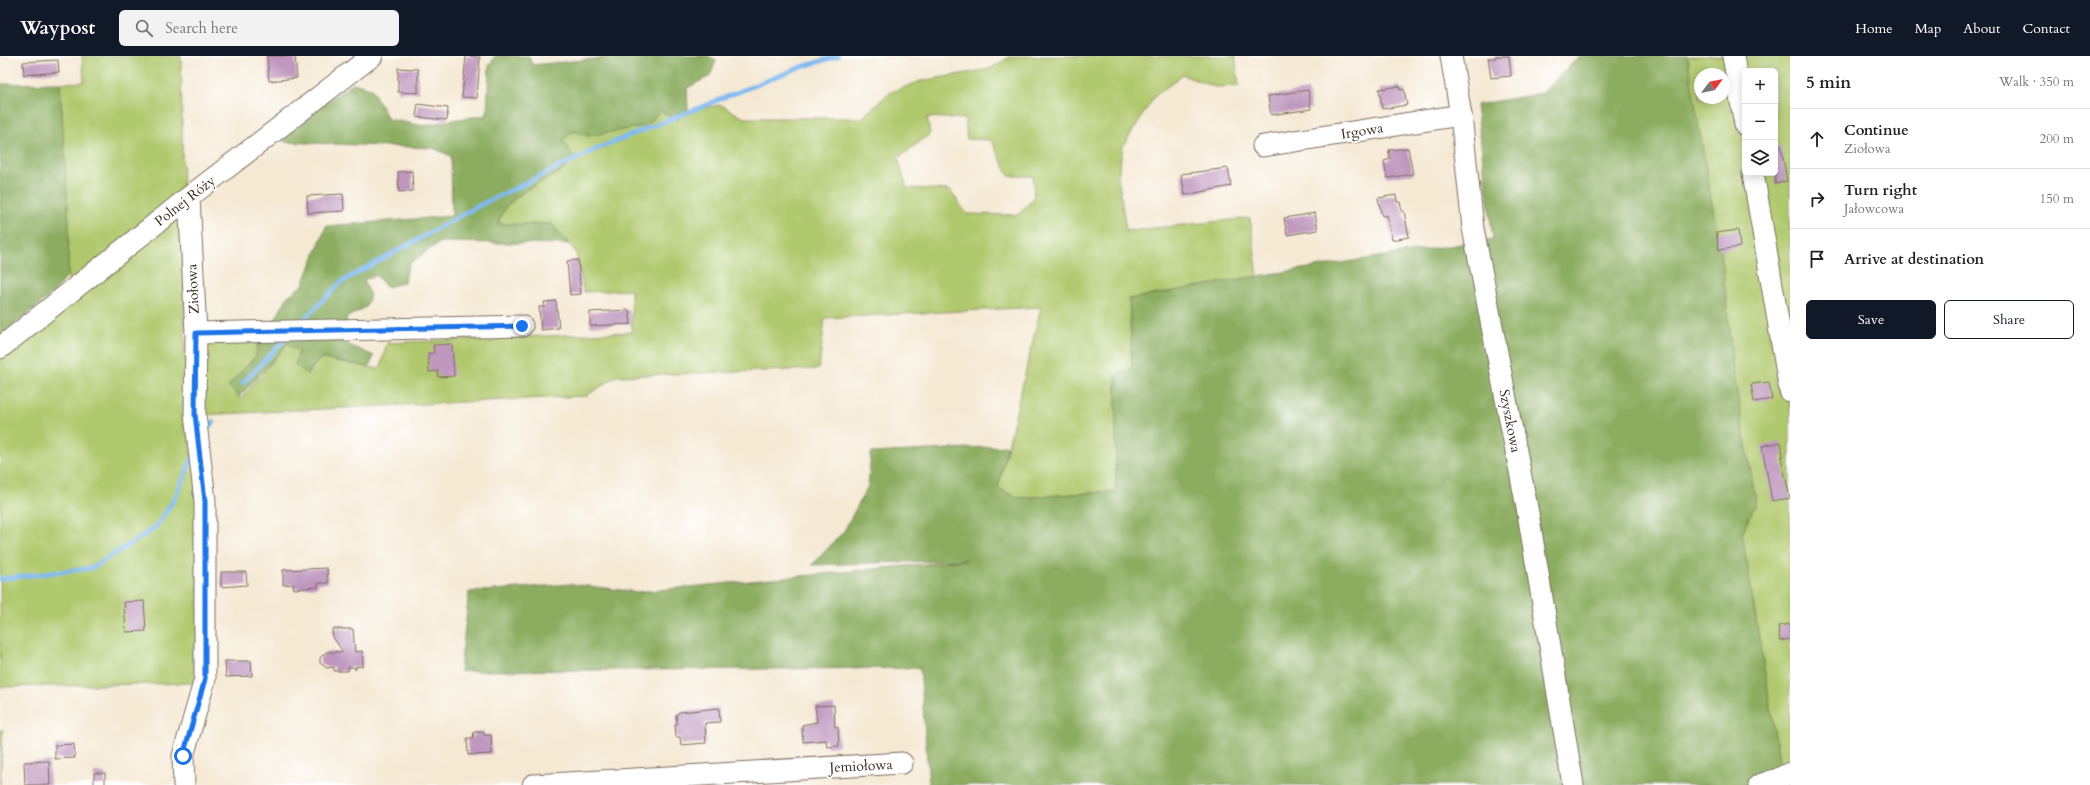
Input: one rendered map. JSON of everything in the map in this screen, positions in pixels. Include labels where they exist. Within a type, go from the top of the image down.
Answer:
[{"type":"street","name":"Polnej Róży","points":[[0,348],[189,197],[372,56]]},
{"type":"street","name":"Szyszkowa","points":[[1451,56],[1461,115],[1473,228],[1528,513],[1573,785]]},
{"type":"street","points":[[1733,56],[1742,108]]},
{"type":"street","name":"Irgowa","points":[[1263,146],[1461,115]]},
{"type":"street","points":[[1754,176],[1790,391]]},
{"type":"street","name":"Ziołowa","points":[[184,785],[183,756],[205,679],[205,501],[195,414],[196,333],[189,197]]},
{"type":"street","points":[[196,333],[522,326]]},
{"type":"street","name":"Jemiołowa","points":[[533,785],[902,764]]},
{"type":"street","points":[[1759,785],[1786,775]]},
{"type":"green space","points":[[82,56],[181,56],[186,414],[199,497],[198,683],[0,687],[0,358],[71,301],[68,275],[69,223],[60,83],[84,82]]},
{"type":"green space","points":[[495,56],[529,56],[532,65],[625,56],[709,56],[716,61],[710,76],[687,88],[688,110],[677,120],[661,111],[645,126],[588,136],[574,131],[562,140],[576,159],[552,177],[516,197],[508,204],[502,213],[498,224],[552,224],[569,244],[440,242],[409,264],[404,283],[386,287],[376,275],[364,280],[370,295],[366,307],[346,318],[347,344],[374,356],[369,367],[321,358],[307,374],[295,365],[299,351],[287,344],[239,397],[228,386],[256,356],[258,340],[276,318],[288,296],[303,285],[326,226],[452,216],[451,156],[433,148],[285,142],[280,134],[353,83],[371,88],[388,119],[424,126],[451,120],[487,115],[489,66]]},
{"type":"green space","points":[[1011,56],[1235,56],[1239,86],[1215,87],[1182,75],[1154,97],[1123,146],[1118,176],[1126,231],[1250,218],[1258,276],[1129,299],[1132,367],[1116,378],[1116,491],[1019,498],[998,488],[1041,307],[825,318],[819,369],[617,376],[586,396],[200,415],[202,340],[258,340],[256,356],[228,386],[241,399],[287,344],[298,350],[321,358],[380,369],[387,343],[632,332],[631,290],[584,292],[576,252],[552,224],[497,224],[503,209],[527,189],[561,171],[576,159],[562,140],[574,131],[588,136],[661,111],[677,120],[688,110],[721,105],[744,118],[862,118],[889,93],[921,81],[990,69]],"holes":[[[927,117],[965,119],[967,139],[991,140],[1009,176],[1033,176],[1034,198],[1018,215],[967,214],[950,190],[907,188],[898,158],[930,134]]]},
{"type":"green space","points":[[1580,56],[1687,56],[1723,267],[1733,369],[1756,503],[1742,533],[1783,785],[929,785],[920,668],[460,671],[469,592],[571,584],[638,592],[966,560],[812,565],[844,531],[868,486],[871,453],[1007,446],[998,488],[1018,498],[1116,491],[1116,378],[1132,367],[1129,299],[1258,276],[1493,239],[1476,105],[1542,93]]},
{"type":"green space","points":[[1689,56],[1790,56],[1790,785],[1783,785],[1742,533],[1756,503],[1739,409],[1688,87]]},
{"type":"green space","points":[[60,83],[69,223],[68,275],[52,294],[0,336],[0,84]]},
{"type":"green space","points":[[0,730],[3,730],[0,785]]},
{"type":"building","points":[[267,56],[295,56],[297,78],[269,81]]},
{"type":"building","points":[[466,56],[480,57],[477,98],[462,97]]},
{"type":"building","points":[[1495,56],[1509,56],[1511,76],[1491,78],[1488,58],[1496,58]]},
{"type":"building","points":[[58,60],[59,72],[24,75],[23,62]]},
{"type":"building","points":[[398,68],[418,69],[418,93],[398,92]]},
{"type":"building","points":[[1400,86],[1400,90],[1404,89],[1407,105],[1382,109],[1379,89]]},
{"type":"building","points":[[1308,90],[1311,109],[1271,115],[1268,96]]},
{"type":"building","points":[[418,104],[448,108],[447,120],[416,117]]},
{"type":"building","points":[[1778,146],[1781,146],[1787,181],[1775,184],[1775,176],[1778,176]]},
{"type":"building","points":[[1408,148],[1413,174],[1387,178],[1384,161],[1390,159],[1389,150]]},
{"type":"building","points":[[1228,168],[1231,186],[1185,195],[1181,174]]},
{"type":"building","points":[[412,171],[413,191],[399,192],[398,172]]},
{"type":"building","points":[[343,194],[344,211],[308,213],[307,196]]},
{"type":"building","points":[[1396,195],[1397,202],[1400,202],[1402,212],[1404,211],[1409,237],[1392,240],[1387,215],[1382,216],[1378,198]]},
{"type":"building","points":[[1315,213],[1318,230],[1287,235],[1284,218]]},
{"type":"building","points":[[1738,230],[1740,247],[1719,250],[1716,233]]},
{"type":"building","points":[[578,260],[581,294],[570,295],[567,261]]},
{"type":"building","points":[[556,301],[559,328],[541,330],[539,307],[545,307],[544,302]]},
{"type":"building","points":[[629,310],[631,324],[590,326],[590,312]]},
{"type":"building","points":[[452,344],[454,376],[438,377],[438,371],[429,372],[428,353],[434,353],[433,345]]},
{"type":"building","points":[[1769,382],[1772,399],[1754,402],[1751,384]]},
{"type":"building","points":[[1781,442],[1783,456],[1781,457],[1790,498],[1772,501],[1762,446]]},
{"type":"building","points":[[327,568],[328,583],[318,583],[318,587],[294,589],[293,584],[283,585],[283,570]]},
{"type":"building","points":[[221,572],[246,572],[247,585],[221,587]]},
{"type":"building","points":[[144,601],[146,631],[126,632],[124,602]]},
{"type":"building","points":[[1790,624],[1790,639],[1780,641],[1778,626]]},
{"type":"building","points":[[332,629],[353,629],[355,652],[362,651],[363,666],[355,667],[356,670],[353,667],[348,667],[348,671],[334,671],[334,667],[327,668],[320,663],[320,658],[326,652],[343,652],[333,637]]},
{"type":"building","points":[[225,661],[251,661],[252,676],[226,677]]},
{"type":"building","points":[[834,705],[835,727],[838,727],[839,746],[827,747],[826,740],[803,742],[802,725],[817,722],[815,706]]},
{"type":"building","points":[[719,708],[720,722],[705,723],[706,743],[681,745],[680,737],[676,737],[676,715],[680,712]]},
{"type":"building","points":[[474,732],[484,732],[484,735],[491,735],[492,754],[468,755],[467,738],[473,738]]},
{"type":"building","points":[[74,744],[75,758],[55,759],[55,745]]},
{"type":"building","points":[[49,761],[50,785],[25,785],[24,762]]},
{"type":"building","points":[[94,773],[105,773],[105,785],[94,785]]},
{"type":"waterway","points":[[299,324],[341,282],[478,206],[601,147],[798,68],[838,56]]},
{"type":"waterway","points":[[243,383],[286,338]]},
{"type":"waterway","points":[[206,431],[213,422]]},
{"type":"waterway","points":[[0,579],[92,568],[149,532],[158,524],[175,498],[192,459]]},
{"type":"route","points":[[183,756],[205,679],[205,501],[195,414],[196,333],[522,326]]}]
